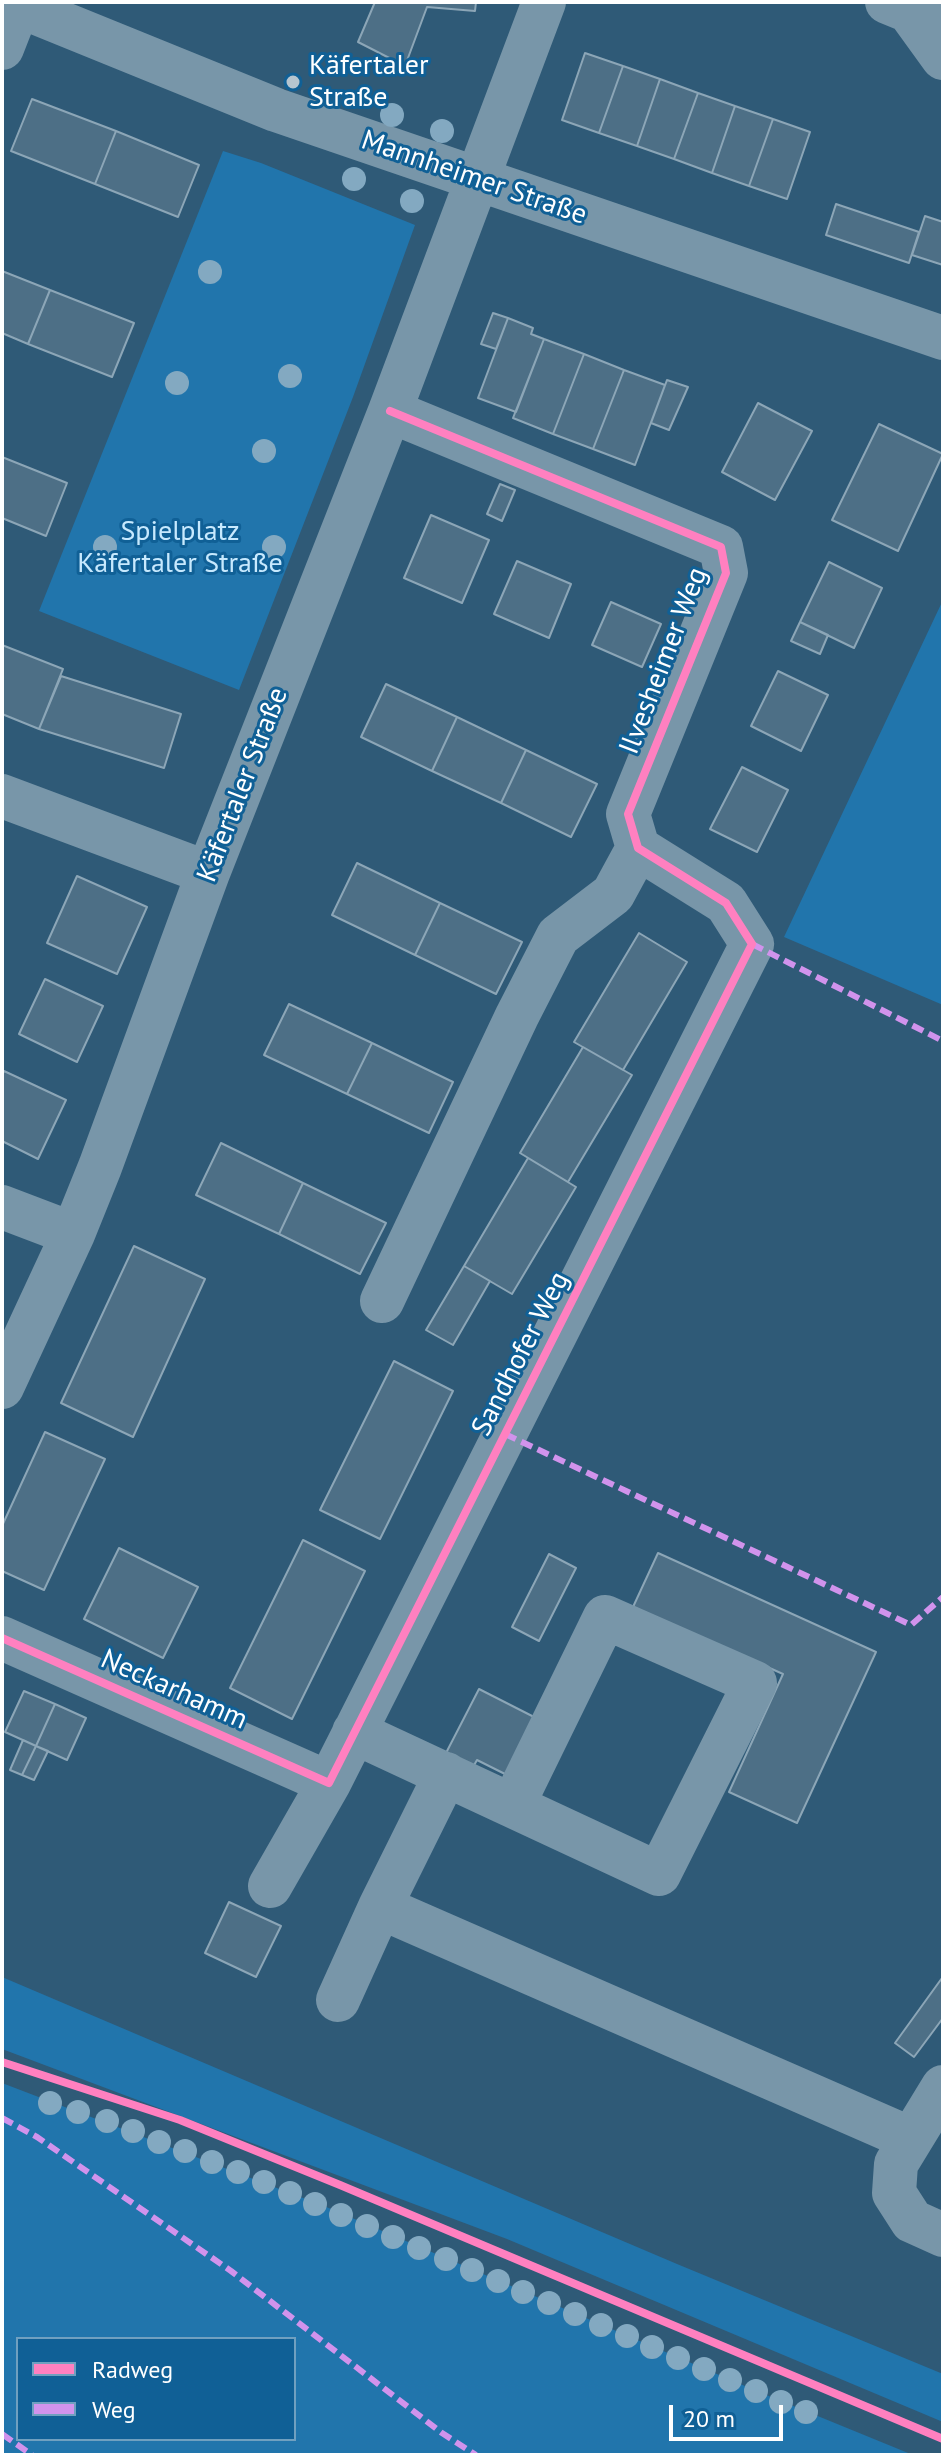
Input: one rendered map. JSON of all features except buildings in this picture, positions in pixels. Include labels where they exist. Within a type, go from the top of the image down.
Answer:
[{"type":"street","name":"Käfertaler Straße","points":[[2,1387],[73,1234],[100,1167],[208,873],[390,411],[544,2]]},
{"type":"street","name":"Mannheimer Straße","points":[[16,3],[276,110],[943,338]]},
{"type":"street","points":[[2,48],[16,3]]},
{"type":"street","points":[[913,8],[943,58]]},
{"type":"street","name":"Ilvesheimer Weg","points":[[390,411],[721,547],[726,573],[628,814],[638,848]]},
{"type":"street","points":[[2,796],[208,873]]},
{"type":"street","points":[[382,1301],[558,936],[613,894],[638,848]]},
{"type":"street","name":"Sandhofer Weg","points":[[270,1886],[329,1783],[752,944],[726,903],[638,848]]},
{"type":"street","points":[[2,1207],[73,1234]]},
{"type":"street","points":[[354,1732],[659,1874],[755,1683],[605,1617],[513,1805]]},
{"type":"street","name":"Neckarhamm","points":[[2,1638],[329,1783]]},
{"type":"street","points":[[338,2000],[446,1774]]},
{"type":"street","points":[[380,1907],[911,2139]]},
{"type":"street","points":[[943,2087],[896,2164],[894,2193],[912,2221],[943,2235]]},
{"type":"green space","name":"Spielplatz Käfertaler Straße","points":[[223,151],[261,163],[415,225],[353,397],[239,690],[39,611]]},
{"type":"green space","points":[[943,600],[943,1005],[784,937]]},
{"type":"green space","points":[[2,1977],[943,2374],[943,2422],[507,2239],[2,2049]]},
{"type":"green space","points":[[2,2083],[324,2206],[913,2455],[2,2455]]},
{"type":"marked path","points":[[752,944],[943,1041]]},
{"type":"marked path","points":[[505,1434],[911,1625],[943,1597]]},
{"type":"marked path","points":[[2,2118],[37,2137],[231,2271],[442,2433],[476,2455]]},
{"type":"marked path","points":[[2,2434],[32,2455]]},
{"type":"cycle path","points":[[2,1638],[329,1783],[752,944],[726,903],[638,848],[628,814],[726,573],[721,547],[390,411]]},
{"type":"cycle path","points":[[2,2062],[180,2120],[943,2439]]},
{"type":"place","name":"Käfertaler Straße","points":[[293,82]]}]
